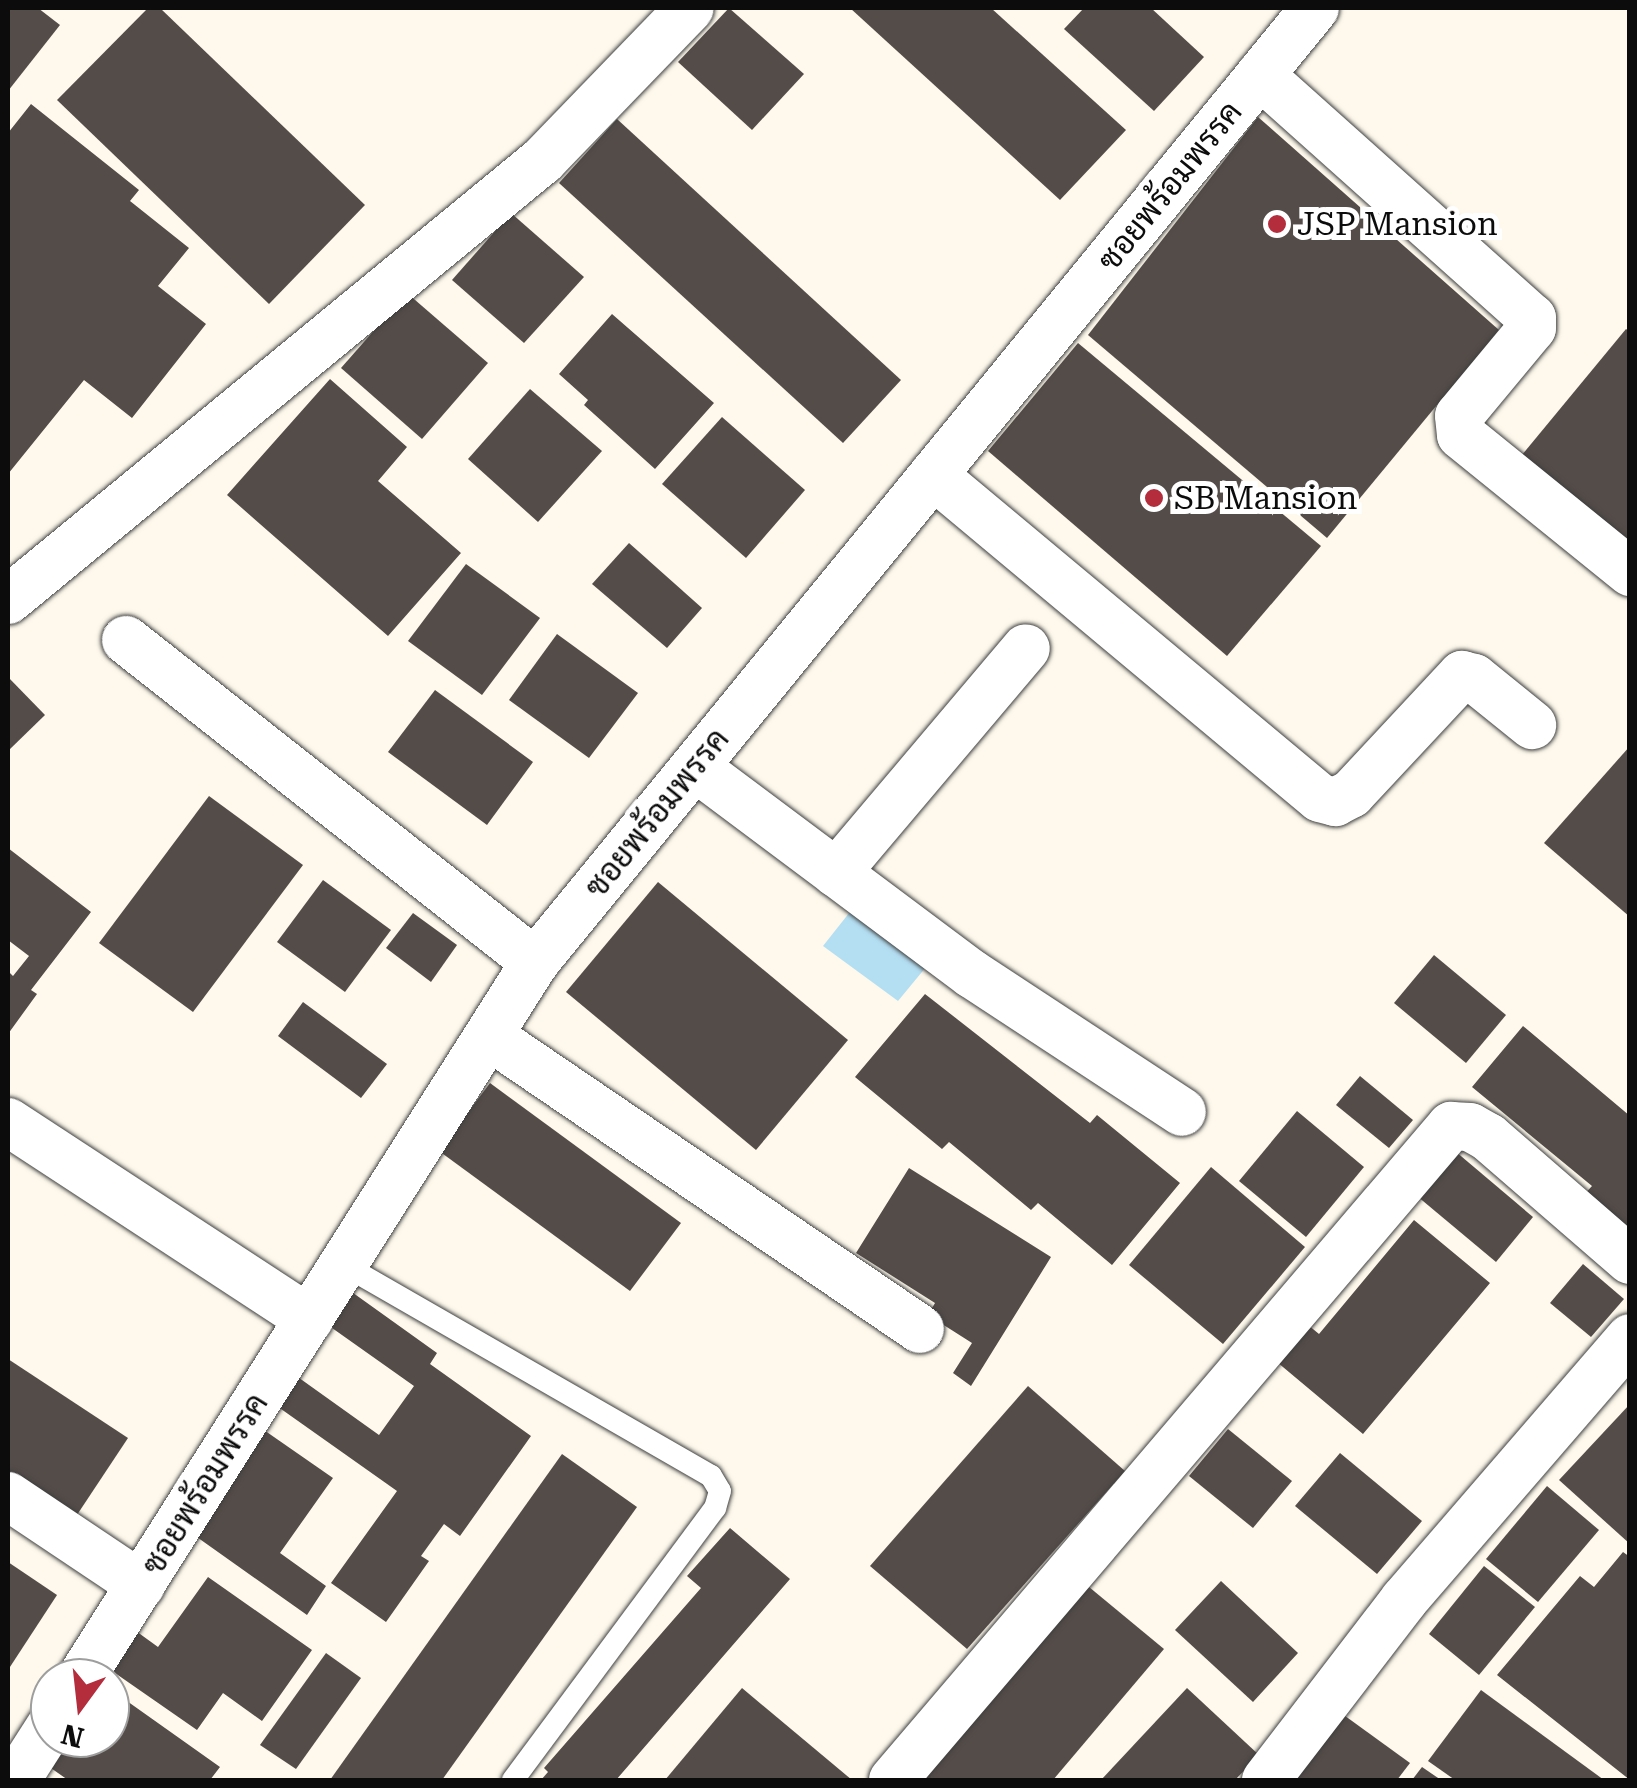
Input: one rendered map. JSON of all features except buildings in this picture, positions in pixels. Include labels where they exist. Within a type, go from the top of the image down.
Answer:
[{"type":"street","points":[[8,600],[543,160],[690,8]]},
{"type":"street","name":"ซอยพร้อมพรรค","points":[[94,1658],[536,962],[1315,8]]},
{"type":"street","points":[[1260,75],[1532,318],[1532,328],[1459,416],[1460,434],[1630,572]]},
{"type":"street","points":[[933,475],[1320,798],[1335,802],[1350,794],[1462,674],[1474,678],[1532,725]]},
{"type":"street","points":[[126,640],[536,962]]},
{"type":"street","points":[[836,873],[1026,648]]},
{"type":"street","points":[[695,767],[972,974],[1182,1112]]},
{"type":"street","points":[[490,1036],[920,1329]]},
{"type":"street","points":[[8,1122],[309,1319]]},
{"type":"street","points":[[893,1780],[1450,1126],[1470,1127],[1488,1137],[1630,1260]]},
{"type":"street","points":[[1266,1780],[1404,1600],[1630,1338]]},
{"type":"street","points":[[8,1496],[141,1585]]},
{"type":"street","points":[[16,1780],[30,1758]]},
{"type":"lane","points":[[344,1265],[711,1476],[720,1491],[715,1508],[514,1780]]},
{"type":"water","points":[[857,903],[931,961],[898,1001],[823,946]]},
{"type":"place","name":"JSP Mansion","points":[[1277,224]]},
{"type":"place","name":"SB Mansion","points":[[1154,498]]}]
